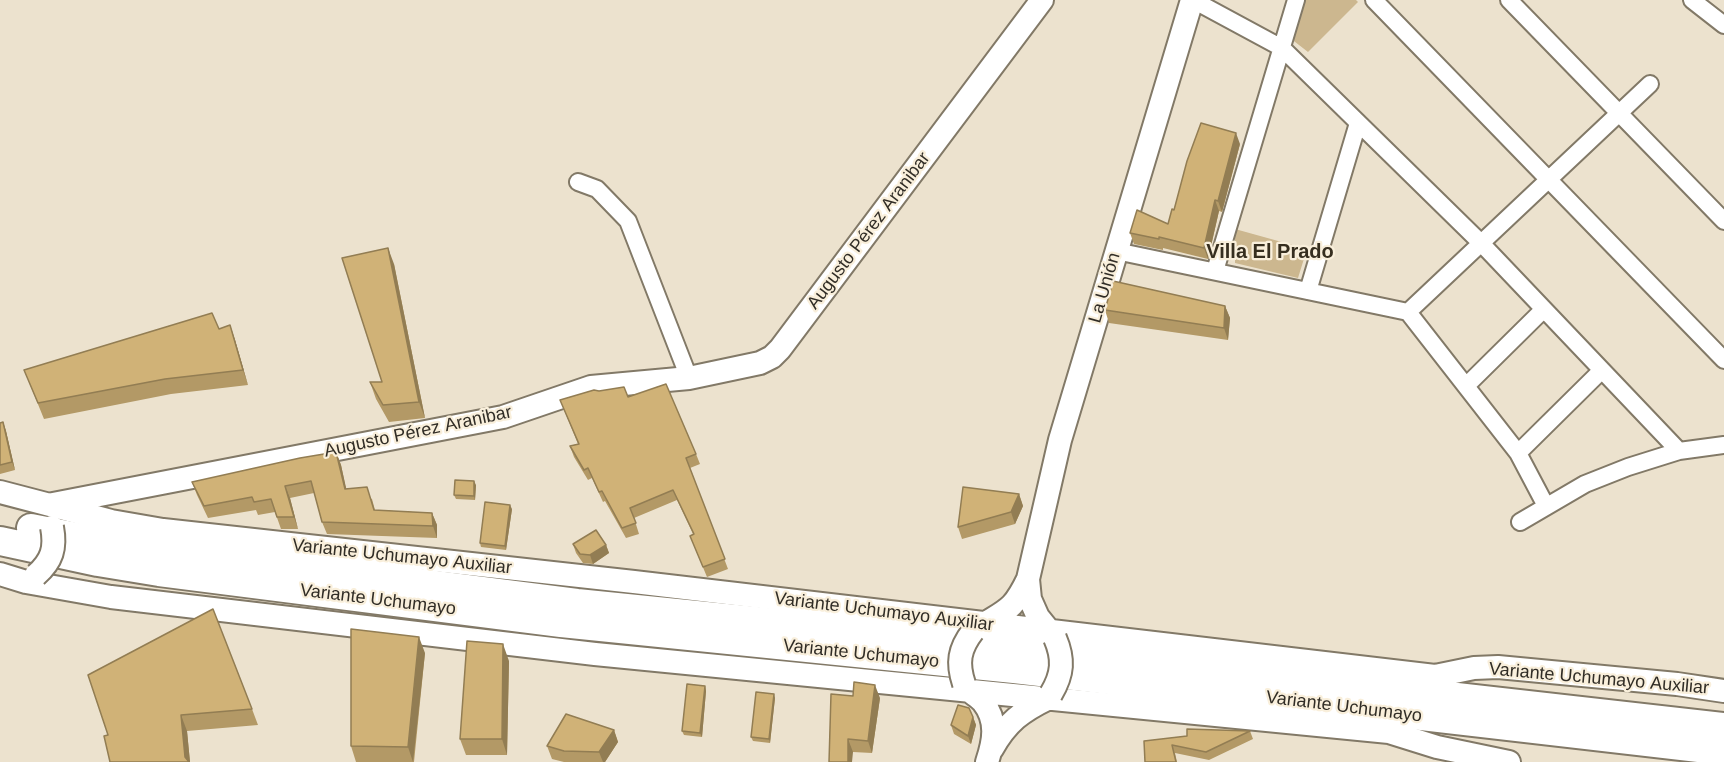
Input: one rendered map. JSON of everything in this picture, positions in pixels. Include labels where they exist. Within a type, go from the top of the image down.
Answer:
[{"type":"highway","name":"Variante Uchumayo","points":[[0,522],[112,544],[577,603],[1014,647],[1724,727]]},
{"type":"highway","name":"Variante Uchumayo","points":[[0,541],[98,562],[159,572],[561,623],[1014,669],[1724,751]]},
{"type":"highway","points":[[1435,676],[1724,707]]},
{"type":"highway","points":[[1389,732],[1691,762]]},
{"type":"main road","name":"Augusto Pérez Aranibar","points":[[46,505],[503,417],[591,387],[689,378],[760,363],[772,357],[1042,0]]},
{"type":"main road","name":"La Unión","points":[[979,628],[1004,614],[1019,598],[1028,579],[1060,440],[1192,0]]},
{"type":"main road","points":[[0,492],[46,505],[55,541],[46,566],[31,578]]},
{"type":"main road","name":"Variante Uchumayo Auxiliar","points":[[46,505],[111,521],[163,530],[634,582],[979,628],[1435,676],[1474,668],[1498,668],[1666,683],[1724,691]]},
{"type":"main road","points":[[0,574],[31,578],[111,597],[595,654],[965,687],[1389,732],[1437,747],[1509,762]]},
{"type":"main road","name":"La Unión","points":[[1028,579],[1030,599],[1038,617],[1053,635]]},
{"type":"main road","points":[[979,628],[964,643],[959,656],[959,670],[965,687],[982,701],[992,716],[995,734],[988,757]]},
{"type":"main road","points":[[988,757],[1000,735],[1013,719],[1030,706],[1050,696],[1059,681],[1062,667],[1060,652],[1053,635]]},
{"type":"street","points":[[1192,0],[1282,48],[1481,243],[1679,451]]},
{"type":"street","points":[[1215,271],[1296,0]]},
{"type":"street","points":[[1374,0],[1724,360]]},
{"type":"street","points":[[1509,0],[1724,221]]},
{"type":"street","points":[[1692,0],[1724,25]]},
{"type":"street","points":[[1408,312],[1650,84]]},
{"type":"street","points":[[1308,291],[1358,123]]},
{"type":"street","points":[[578,182],[597,189],[628,220],[689,378]]},
{"type":"street","points":[[1116,250],[1408,312],[1518,453],[1546,506]]},
{"type":"street","points":[[1466,386],[1544,309]]},
{"type":"street","points":[[1518,453],[1602,370]]},
{"type":"street","points":[[1520,522],[1585,483],[1628,466],[1679,451],[1724,445]]},
{"type":"shaded area","points":[[1301,0],[1356,0],[1358,2],[1308,52],[1290,38]]},
{"type":"shaded area","points":[[1235,229],[1307,249],[1298,278],[1235,263]]},
{"type":"building","points":[[1201,123],[1236,133],[1218,201],[1215,200],[1204,248],[1159,237],[1159,239],[1130,233],[1137,210],[1168,224]]},
{"type":"building","points":[[388,248],[419,402],[383,405],[370,382],[382,382],[342,258]]},
{"type":"building","points":[[1113,281],[1225,306],[1224,328],[1105,310]]},
{"type":"building","points":[[212,313],[219,329],[230,325],[243,370],[165,379],[38,403],[24,370]]},
{"type":"building","points":[[666,384],[696,454],[686,458],[725,559],[703,567],[690,536],[694,534],[673,490],[630,508],[636,523],[622,528],[602,491],[599,492],[588,468],[584,470],[570,446],[579,444],[560,400],[594,390],[624,387],[628,397]]},
{"type":"building","points":[[3,422],[12,462],[0,465],[0,423]]},
{"type":"building","points":[[336,452],[345,489],[367,487],[374,510],[432,513],[433,526],[322,522],[311,481],[285,486],[294,517],[277,517],[271,499],[254,502],[252,497],[204,506],[192,482],[300,458]]},
{"type":"building","points":[[455,480],[474,481],[474,496],[454,495]]},
{"type":"building","points":[[963,487],[1019,494],[1011,512],[958,527]]},
{"type":"building","points":[[485,502],[510,505],[505,546],[480,543]]},
{"type":"building","points":[[596,530],[606,545],[590,555],[580,554],[573,544]]},
{"type":"building","points":[[213,609],[252,709],[181,715],[185,757],[189,762],[110,762],[104,736],[108,735],[88,675]]},
{"type":"building","points":[[351,629],[419,637],[408,747],[351,746]]},
{"type":"building","points":[[467,641],[503,644],[502,739],[460,739]]},
{"type":"building","points":[[854,682],[875,685],[868,741],[848,739],[848,762],[829,762],[831,694],[853,696]]},
{"type":"building","points":[[687,684],[705,686],[700,733],[682,731]]},
{"type":"building","points":[[756,692],[774,694],[769,739],[751,737]]},
{"type":"building","points":[[958,705],[969,708],[973,717],[968,736],[951,725]]},
{"type":"building","points":[[566,714],[614,730],[599,752],[564,751],[547,746]]},
{"type":"building","points":[[1187,729],[1250,731],[1206,752],[1172,745],[1176,762],[1145,762],[1144,741],[1187,736]]},
{"type":"district","name":"Villa El Prado","points":[[1270,252]]}]
